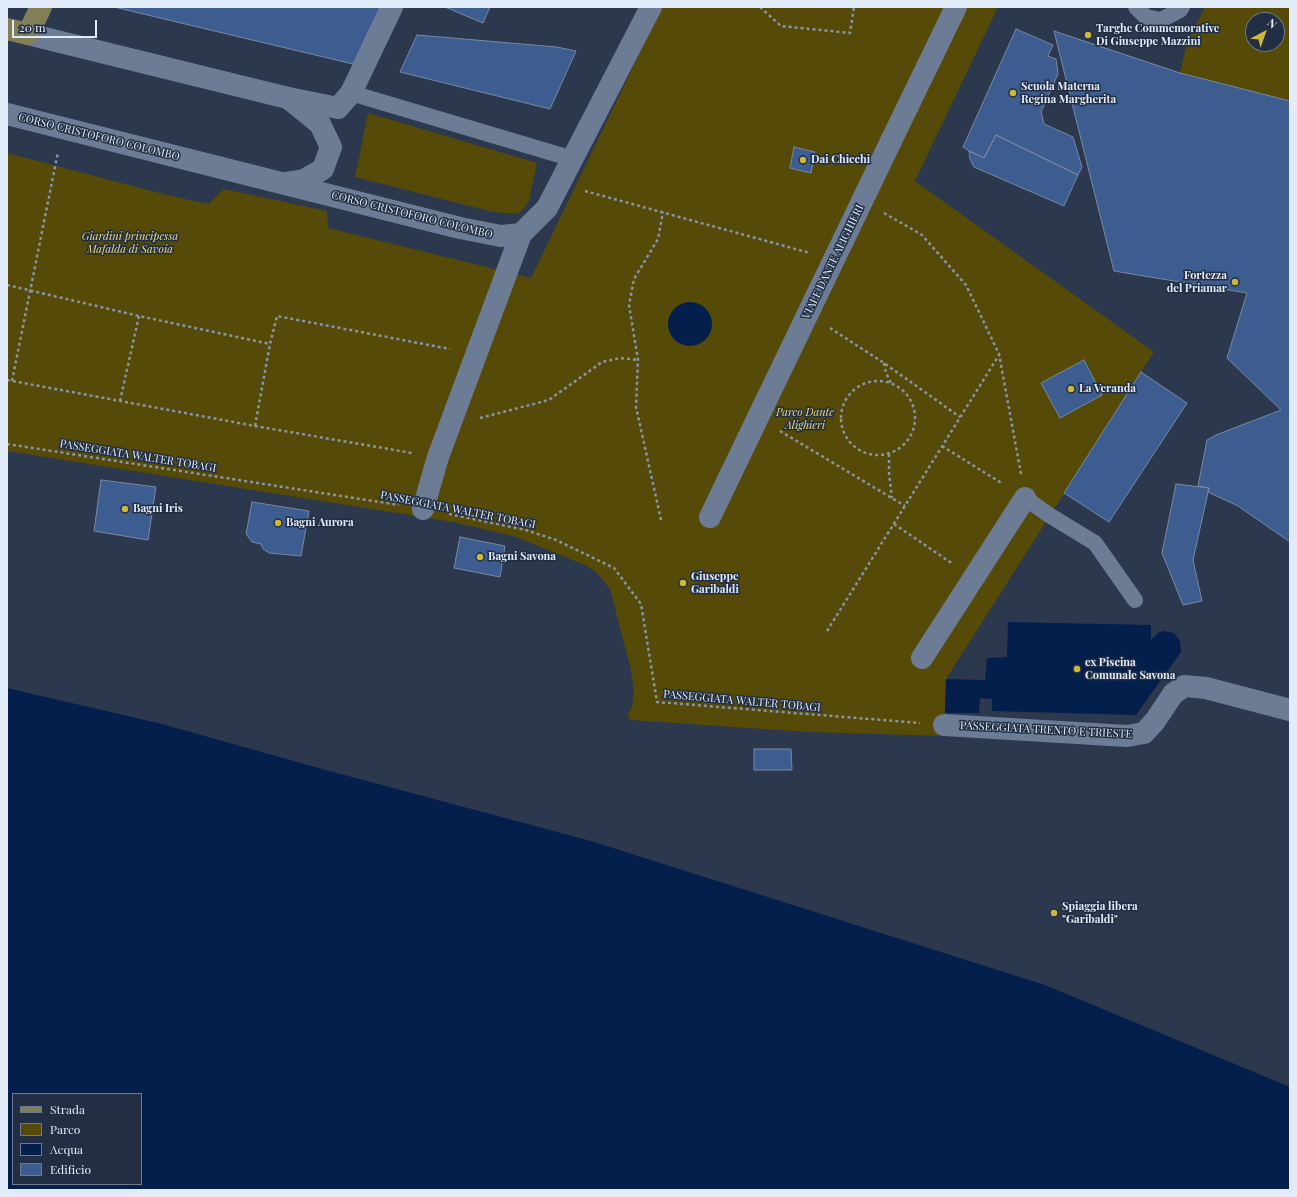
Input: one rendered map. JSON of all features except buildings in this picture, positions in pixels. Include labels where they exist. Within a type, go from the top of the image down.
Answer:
[{"type":"main road","points":[[28,34],[41,7]]},
{"type":"main road","name":"CORSO CRISTOFORO COLOMBO","points":[[7,29],[28,34]]},
{"type":"street","points":[[345,101],[392,7]]},
{"type":"street","points":[[423,509],[438,457],[521,234],[546,208],[651,7]]},
{"type":"street","name":"VIALE DANTE ALIGHIERI","points":[[710,517],[956,7]]},
{"type":"street","name":"CORSO CRISTOFORO COLOMBO","points":[[28,34],[288,98],[345,101]]},
{"type":"street","name":"CORSO CRISTOFORO COLOMBO","points":[[284,183],[304,180],[323,169],[331,147],[320,124],[288,98]]},
{"type":"street","name":"CORSO CRISTOFORO COLOMBO","points":[[7,114],[460,228],[501,236],[521,234]]},
{"type":"street","points":[[922,658],[1025,498]]},
{"type":"street","name":"PASSEGGIATA TRENTO E TRIESTE","points":[[944,725],[1127,736],[1144,733],[1155,722],[1173,694],[1184,686],[1206,688],[1290,710]]},
{"type":"lane","points":[[1136,7],[1146,17],[1161,20],[1180,10],[1182,7]]},
{"type":"lane","name":"CORSO CRISTOFORO COLOMBO","points":[[345,101],[573,158]]},
{"type":"lane","points":[[1025,498],[1049,516],[1095,543],[1135,600]]},
{"type":"path","points":[[760,7],[781,26],[850,33],[854,7]]},
{"type":"path","points":[[12,381],[63,128]]},
{"type":"path","points":[[559,185],[834,259]]},
{"type":"path","points":[[862,201],[922,235],[966,285],[999,354],[1025,498]]},
{"type":"path","points":[[661,520],[636,407],[638,360],[629,305],[634,279],[658,239],[663,212]]},
{"type":"path","points":[[7,285],[139,316],[270,344]]},
{"type":"path","points":[[808,314],[884,363],[960,417]]},
{"type":"path","points":[[120,401],[139,316]]},
{"type":"path","points":[[255,426],[270,344],[277,316],[476,354]]},
{"type":"path","points":[[827,631],[999,354]]},
{"type":"path","points":[[450,425],[549,400],[602,362],[620,358],[638,360]]},
{"type":"path","points":[[884,363],[886,373],[891,383]]},
{"type":"path","points":[[7,380],[255,426],[438,457]]},
{"type":"path","points":[[878,380],[891,383],[901,388],[909,397],[914,407],[916,419],[908,440],[900,449],[889,454],[876,455],[864,453],[853,446],[845,435],[841,423],[841,410],[846,398],[854,388],[865,382],[878,380]]},
{"type":"path","points":[[758,419],[905,506]]},
{"type":"path","name":"PASSEGGIATA WALTER TOBAGI","points":[[7,444],[423,509],[526,530],[556,540],[614,568],[641,604],[657,702],[944,725]]},
{"type":"path","points":[[942,446],[1025,498]]},
{"type":"path","points":[[889,454],[889,473],[892,498]]},
{"type":"path","points":[[894,524],[974,578]]},
{"type":"green space","name":"Parco Dante Alighieri","points":[[662,7],[998,7],[915,181],[1154,352],[946,679],[944,736],[808,732],[630,720],[627,715],[632,707],[634,691],[630,666],[610,589],[598,574],[587,566],[516,537],[453,522],[7,451],[7,153],[167,195],[208,204],[224,189],[327,211],[328,228],[531,278]]},
{"type":"green space","points":[[1205,7],[1290,7],[1290,101],[1180,73],[1187,43]]},
{"type":"green space","points":[[368,113],[537,163],[529,201],[519,214],[493,212],[355,177]]},
{"type":"water","points":[[694,302],[706,308],[711,316],[711,332],[706,340],[698,345],[686,346],[674,340],[669,332],[668,320],[674,308],[682,303]]},
{"type":"water","name":"ex Piscina Comunale Savona","points":[[1008,622],[1151,625],[1151,640],[1158,633],[1163,631],[1174,633],[1180,641],[1181,652],[1136,715],[992,711],[992,699],[980,698],[979,713],[945,713],[946,679],[985,680],[987,658],[1007,657]]},
{"type":"water","points":[[7,688],[162,724],[322,769],[591,841],[1045,985],[1290,1087],[1290,1190],[7,1190]]},
{"type":"place","name":"Targhe Commemorative Di Giuseppe Mazzini","points":[[1088,35]]},
{"type":"place","name":"Scuola Materna Regina Margherita","points":[[1013,93]]},
{"type":"place","name":"Dai Chicchi","points":[[803,160]]},
{"type":"place","name":"Fortezza del Priamar","points":[[1235,282]]},
{"type":"place","name":"La Veranda","points":[[1071,389]]},
{"type":"place","name":"Bagni Iris","points":[[125,509]]},
{"type":"place","name":"Bagni Aurora","points":[[278,523]]},
{"type":"place","name":"Bagni Savona","points":[[480,557]]},
{"type":"place","name":"Giuseppe Garibaldi","points":[[683,583]]},
{"type":"place","name":"ex Piscina Comunale Savona","points":[[1077,669]]},
{"type":"place","name":"Spiaggia libera \"Garibaldi\"","points":[[1054,913]]},
{"type":"park label","name":"Giardini principessa Mafalda di Savoia","points":[[130,243]]}]
